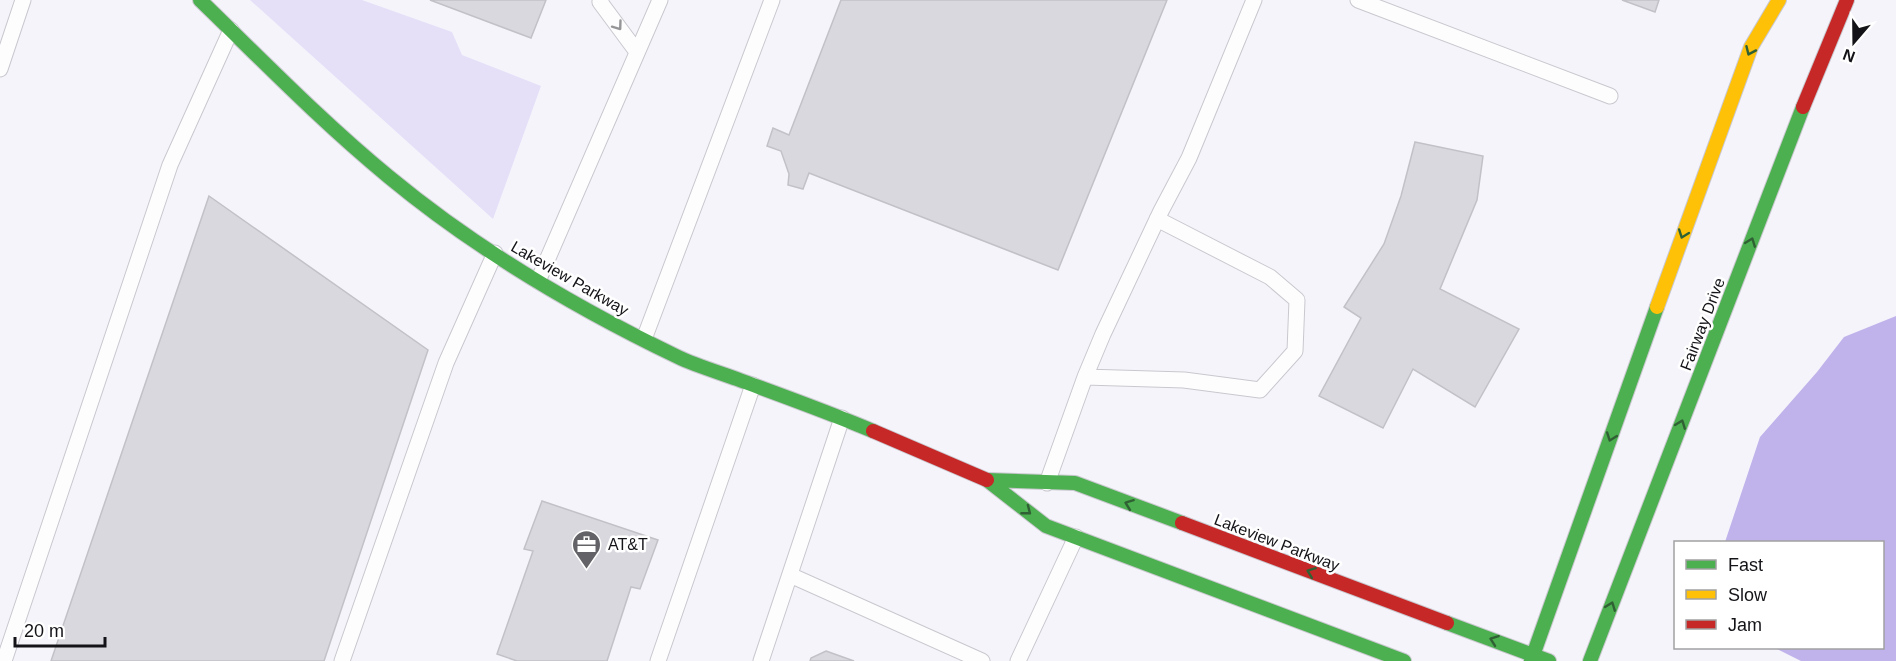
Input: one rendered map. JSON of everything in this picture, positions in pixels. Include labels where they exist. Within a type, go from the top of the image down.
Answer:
[{"type":"street","name":"Lakeview Parkway","points":[[200,0],[341,136],[390,178],[453,226],[538,281],[680,358],[842,418],[987,480],[1046,525],[1404,661]]},
{"type":"street","points":[[1532,658],[1751,47],[1779,0]]},
{"type":"street","name":"Fairway Drive","points":[[1590,661],[1813,81],[1847,0]]},
{"type":"street","name":"Lakeview Parkway","points":[[987,480],[1075,483],[1532,658],[1549,661]]},
{"type":"lane","points":[[0,69],[23,0]]},
{"type":"lane","points":[[601,0],[600,2],[637,52]]},
{"type":"lane","points":[[538,281],[660,0]]},
{"type":"lane","points":[[644,339],[772,0]]},
{"type":"lane","points":[[1047,483],[1085,377],[1157,219],[1189,158],[1254,0]]},
{"type":"lane","points":[[1358,0],[1610,96]]},
{"type":"lane","points":[[4,661],[170,165],[231,30]]},
{"type":"lane","points":[[1085,377],[1184,380],[1260,390],[1295,351],[1298,300],[1270,277],[1157,219]]},
{"type":"lane","points":[[342,661],[446,363],[495,253]]},
{"type":"lane","points":[[658,661],[753,386]]},
{"type":"lane","points":[[761,661],[842,418]]},
{"type":"lane","points":[[1018,661],[1076,537]]},
{"type":"lane","points":[[790,575],[982,661]]},
{"type":"shaded area","points":[[250,0],[362,0],[452,32],[462,55],[541,86],[493,219]]},
{"type":"shaded area","points":[[1896,316],[1896,661],[1801,661],[1777,649],[1884,649],[1884,541],[1725,541],[1760,437],[1817,372],[1844,337]]},
{"type":"building","points":[[430,0],[546,0],[531,38]]},
{"type":"building","points":[[841,0],[1167,0],[1058,270],[809,173],[803,189],[788,185],[789,174],[781,151],[767,146],[773,128],[789,135]]},
{"type":"building","points":[[1622,0],[1659,0],[1655,12]]},
{"type":"building","points":[[1415,142],[1483,156],[1477,200],[1440,289],[1519,329],[1475,407],[1413,369],[1383,428],[1319,396],[1361,318],[1344,307],[1384,244],[1401,196]]},
{"type":"building","points":[[209,196],[428,350],[324,661],[51,661]]},
{"type":"building","name":"AT&T","points":[[542,501],[658,540],[640,589],[631,587],[607,661],[517,661],[497,654],[533,551],[524,549]]},
{"type":"building","points":[[826,651],[854,661],[810,661],[811,658]]},
{"type":"traffic: fast","points":[[200,0],[364,156],[422,203],[492,253],[602,318],[678,357],[873,431]]},
{"type":"traffic: fast","points":[[1590,661],[1803,107]]},
{"type":"traffic: fast","points":[[1531,661],[1657,307]]},
{"type":"traffic: fast","points":[[1182,523],[1075,483],[987,480],[1046,526],[1404,661]]},
{"type":"traffic: fast","points":[[1447,623],[1549,661]]},
{"type":"traffic: slow","points":[[1657,307],[1751,47],[1779,0]]},
{"type":"traffic: jam","points":[[1803,107],[1847,0]]},
{"type":"traffic: jam","points":[[873,431],[987,480]]},
{"type":"traffic: jam","points":[[1182,523],[1447,623]]},
{"type":"place","name":"AT&T","points":[[587,570]]}]
